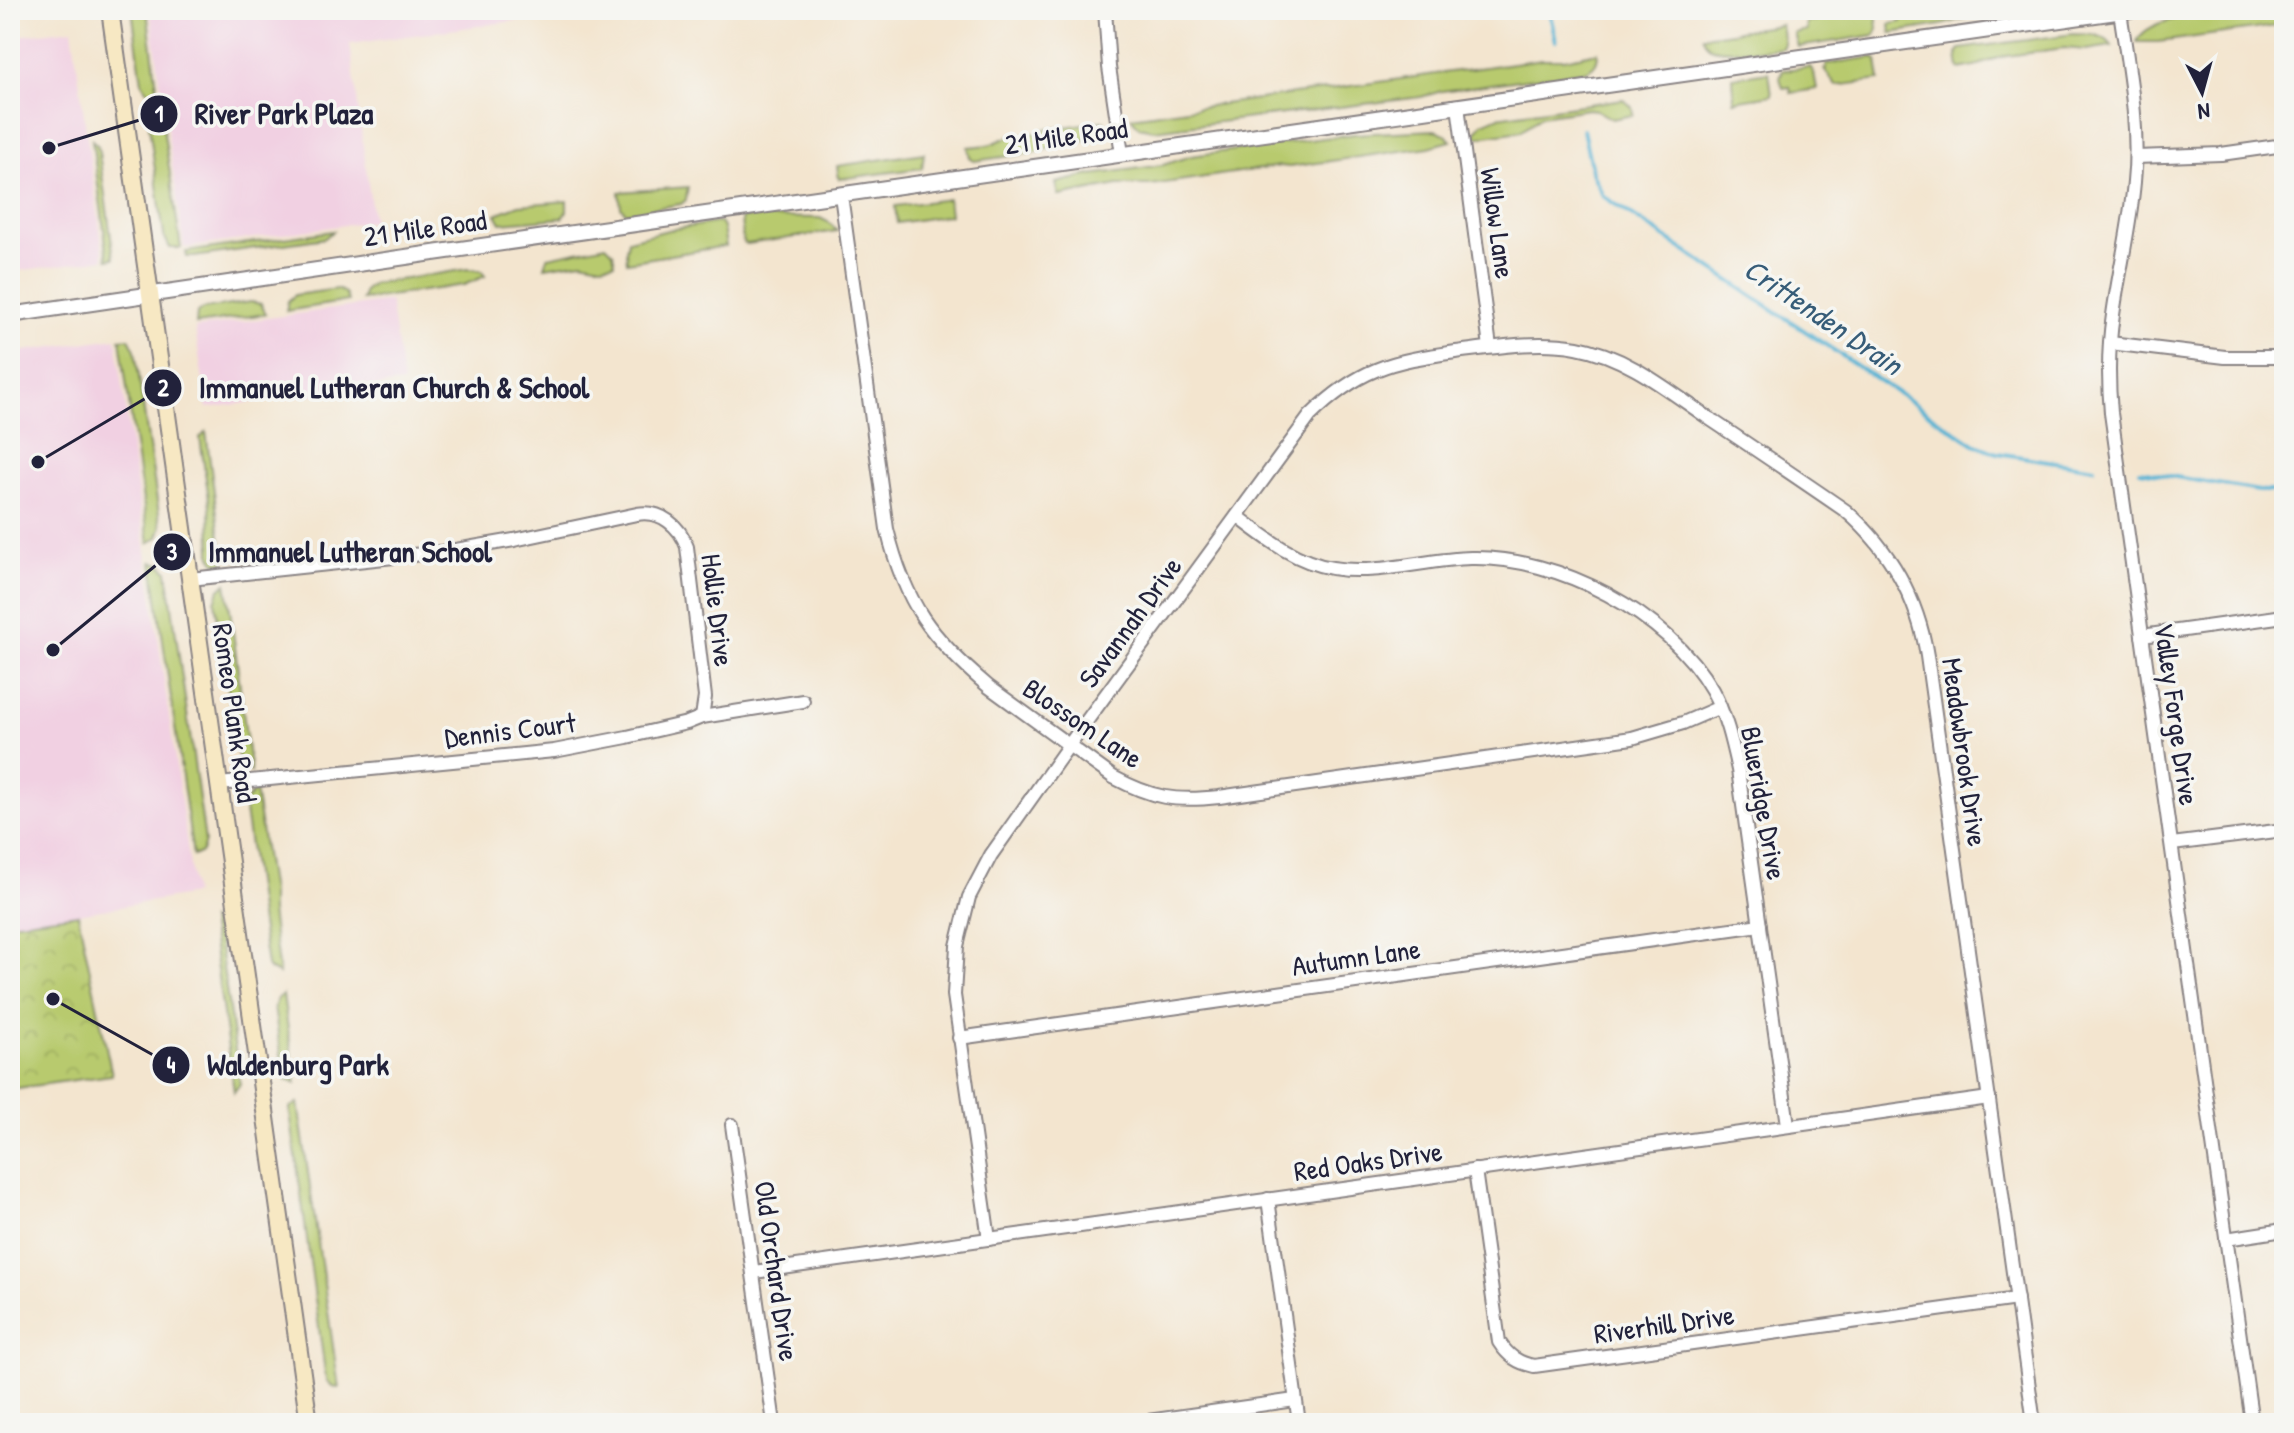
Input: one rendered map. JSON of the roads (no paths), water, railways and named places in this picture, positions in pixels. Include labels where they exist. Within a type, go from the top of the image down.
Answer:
[{"type":"main road","name":"Romeo Plank Road","points":[[110,10],[309,1423]]},
{"type":"street","points":[[1105,10],[1109,67],[1122,154]]},
{"type":"street","name":"21 Mile Road","points":[[10,315],[1458,106],[2036,16],[2125,11]]},
{"type":"street","name":"Valley Forge Drive","points":[[2125,11],[2136,157],[2112,317],[2111,413],[2252,1423]]},
{"type":"street","name":"Willow Lane","points":[[1458,106],[1490,347]]},
{"type":"street","points":[[2136,157],[2221,154],[2284,145]]},
{"type":"street","name":"Blossom Lane","points":[[841,195],[887,529],[900,576],[921,616],[951,655],[989,687],[1113,777],[1133,787],[1174,799],[1194,800],[1632,738],[1683,723],[1720,707]]},
{"type":"street","points":[[2110,343],[2225,357],[2284,357]]},
{"type":"street","name":"Meadowbrook Drive","points":[[1490,347],[1532,344],[1576,347],[1637,370],[1863,525],[1888,556],[1911,598],[1924,635],[2034,1423]]},
{"type":"street","name":"Savannah Drive","points":[[989,1239],[954,995],[957,946],[969,897],[980,874],[1069,745],[1310,416],[1328,398],[1371,370],[1395,362],[1490,347]]},
{"type":"street","name":"Hollie Drive","points":[[190,579],[450,551],[647,512],[657,514],[675,527],[687,547],[705,697],[702,717]]},
{"type":"street","name":"Blueridge Drive","points":[[1237,516],[1290,553],[1329,568],[1374,569],[1443,560],[1496,558],[1549,568],[1602,591],[1674,643],[1702,675],[1720,707],[1738,770],[1788,1125]]},
{"type":"street","points":[[2142,636],[2284,616]]},
{"type":"street","name":"Dennis Court","points":[[219,784],[554,751],[672,727],[702,717],[803,701]]},
{"type":"street","points":[[2172,844],[2284,830]]},
{"type":"street","name":"Autumn Lane","points":[[959,1038],[1760,925]]},
{"type":"street","name":"Red Oaks Drive","points":[[754,1272],[1989,1098]]},
{"type":"street","name":"Old Orchard Drive","points":[[732,1125],[774,1423]]},
{"type":"street","name":"Riverhill Drive","points":[[1475,1170],[1499,1342],[1505,1351],[1523,1364],[1534,1366],[2017,1299]]},
{"type":"street","points":[[1268,1199],[1299,1423]]},
{"type":"street","points":[[2226,1239],[2284,1230]]},
{"type":"street","points":[[1134,1423],[1295,1400]]},
{"type":"waterway","name":"Crittenden Drain","points":[[1549,10],[1556,41]]},
{"type":"waterway","name":"Crittenden Drain","points":[[1583,130],[1593,175],[1603,196],[1974,444],[1997,453],[2094,468]]},
{"type":"waterway","name":"Crittenden Drain","points":[[2140,471],[2259,491],[2284,491]]},
{"type":"place","name":"River Park Plaza","points":[[49,148]]},
{"type":"place","name":"Immanuel Lutheran Church & School","points":[[38,462]]},
{"type":"place","name":"Immanuel Lutheran School","points":[[53,650]]},
{"type":"place","name":"Waldenburg Park","points":[[53,999]]}]
